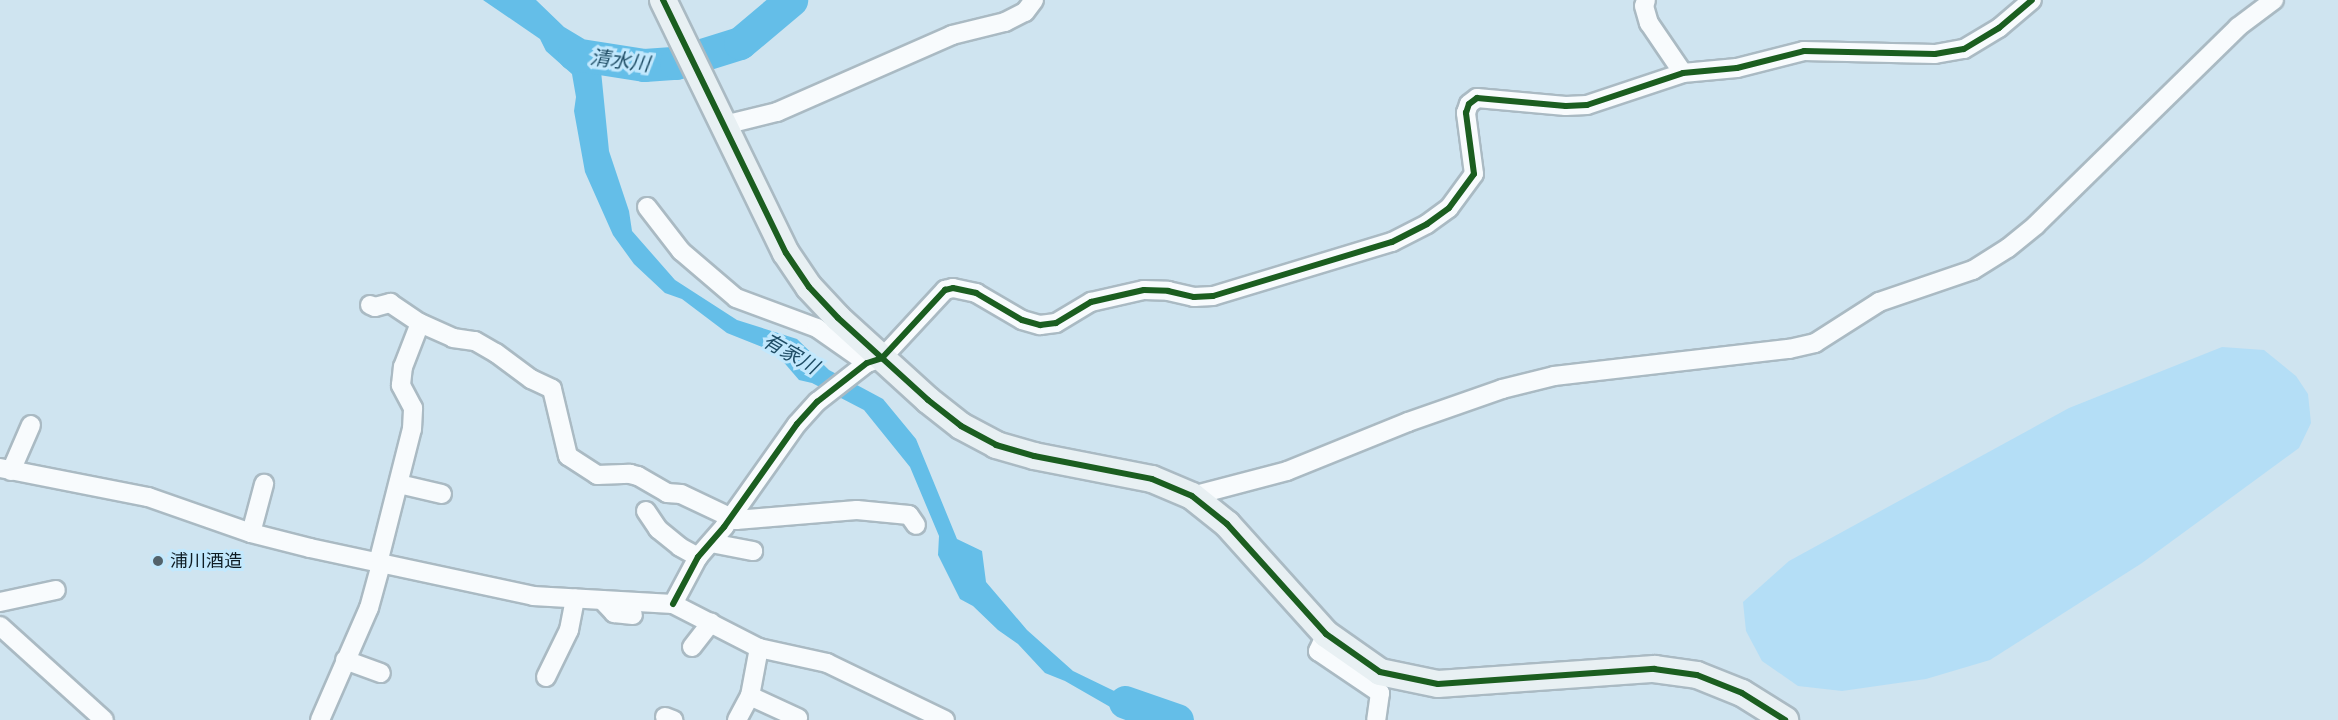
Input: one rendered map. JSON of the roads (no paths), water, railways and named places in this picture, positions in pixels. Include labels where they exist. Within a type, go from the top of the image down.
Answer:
[{"type":"street","points":[[724,125],[777,112],[952,35],[1016,18],[1034,0]]},
{"type":"street","points":[[1646,0],[1644,6],[1649,23],[1683,73]]},
{"type":"street","points":[[673,604],[698,557],[730,518],[797,424],[817,402],[870,362],[939,295],[953,288],[976,293],[1022,320],[1040,325],[1056,323],[1091,302],[1144,290],[1168,291],[1194,297],[1213,296],[1392,242],[1427,224],[1449,208],[1474,174],[1466,113],[1469,104],[1477,98],[1566,106],[1587,105],[1683,73],[1737,68],[1804,51],[1935,54],[1964,49],[1999,28],[2032,0]]},
{"type":"street","points":[[1192,496],[1287,471],[1408,422],[1502,389],[1554,376],[1789,349],[1815,343],[1879,302],[1973,270],[2008,248],[2036,225],[2221,43],[2274,0]]},
{"type":"street","points":[[669,10],[792,261],[809,286],[838,318],[870,362]]},
{"type":"street","points":[[647,207],[681,251],[736,298],[817,328],[961,426],[996,445],[1034,456],[1152,479],[1192,496],[1227,524],[1326,634],[1380,672],[1409,680],[1438,684],[1653,669],[1697,675],[1742,693],[1785,720]]},
{"type":"street","points":[[370,305],[375,307],[390,303],[420,323],[453,338],[476,341],[531,379],[552,389],[568,456],[597,476],[630,474],[638,476],[667,493],[681,494],[730,518],[757,520],[814,512],[857,510],[909,515],[916,525]]},
{"type":"street","points":[[320,720],[369,608],[415,415],[401,385],[403,367],[420,323]]},
{"type":"street","points":[[31,425],[5,469],[148,497],[251,533],[379,564],[533,597],[673,604],[759,648],[827,663],[945,720]]},
{"type":"street","points":[[251,533],[264,484]]},
{"type":"street","points":[[399,484],[442,494]]},
{"type":"street","points":[[646,511],[658,529],[698,557]]},
{"type":"street","points":[[711,543],[753,551]]},
{"type":"street","points":[[0,602],[56,590]]},
{"type":"street","points":[[546,677],[569,630],[575,599]]},
{"type":"street","points":[[601,600],[614,613],[633,615]]},
{"type":"street","points":[[692,647],[711,623]]},
{"type":"street","points":[[0,626],[104,720]]},
{"type":"street","points":[[1326,634],[1318,651],[1380,693],[1376,720]]},
{"type":"street","points":[[737,720],[750,696],[759,648]]},
{"type":"street","points":[[345,660],[381,673]]},
{"type":"street","points":[[750,696],[798,718]]},
{"type":"water","points":[[483,0],[536,0],[564,27],[584,39],[601,71],[609,151],[629,211],[632,231],[675,280],[737,320],[797,339],[829,370],[883,399],[916,439],[957,539],[982,551],[986,582],[1027,630],[1073,671],[1174,720],[1163,720],[1112,708],[1065,681],[1045,673],[1018,644],[998,630],[973,606],[960,599],[938,555],[939,536],[910,467],[864,410],[812,383],[799,380],[775,352],[727,333],[682,299],[665,293],[634,264],[613,235],[585,172],[574,111],[576,97],[572,74],[546,51],[540,39]]},
{"type":"waterway","name":"清水川","points":[[574,54],[644,65],[676,63],[740,43],[791,0]]},
{"type":"waterway","name":"有家川","points":[[1125,702],[1177,720]]},
{"type":"place","name":"浦川酒造","points":[[158,561]]}]
